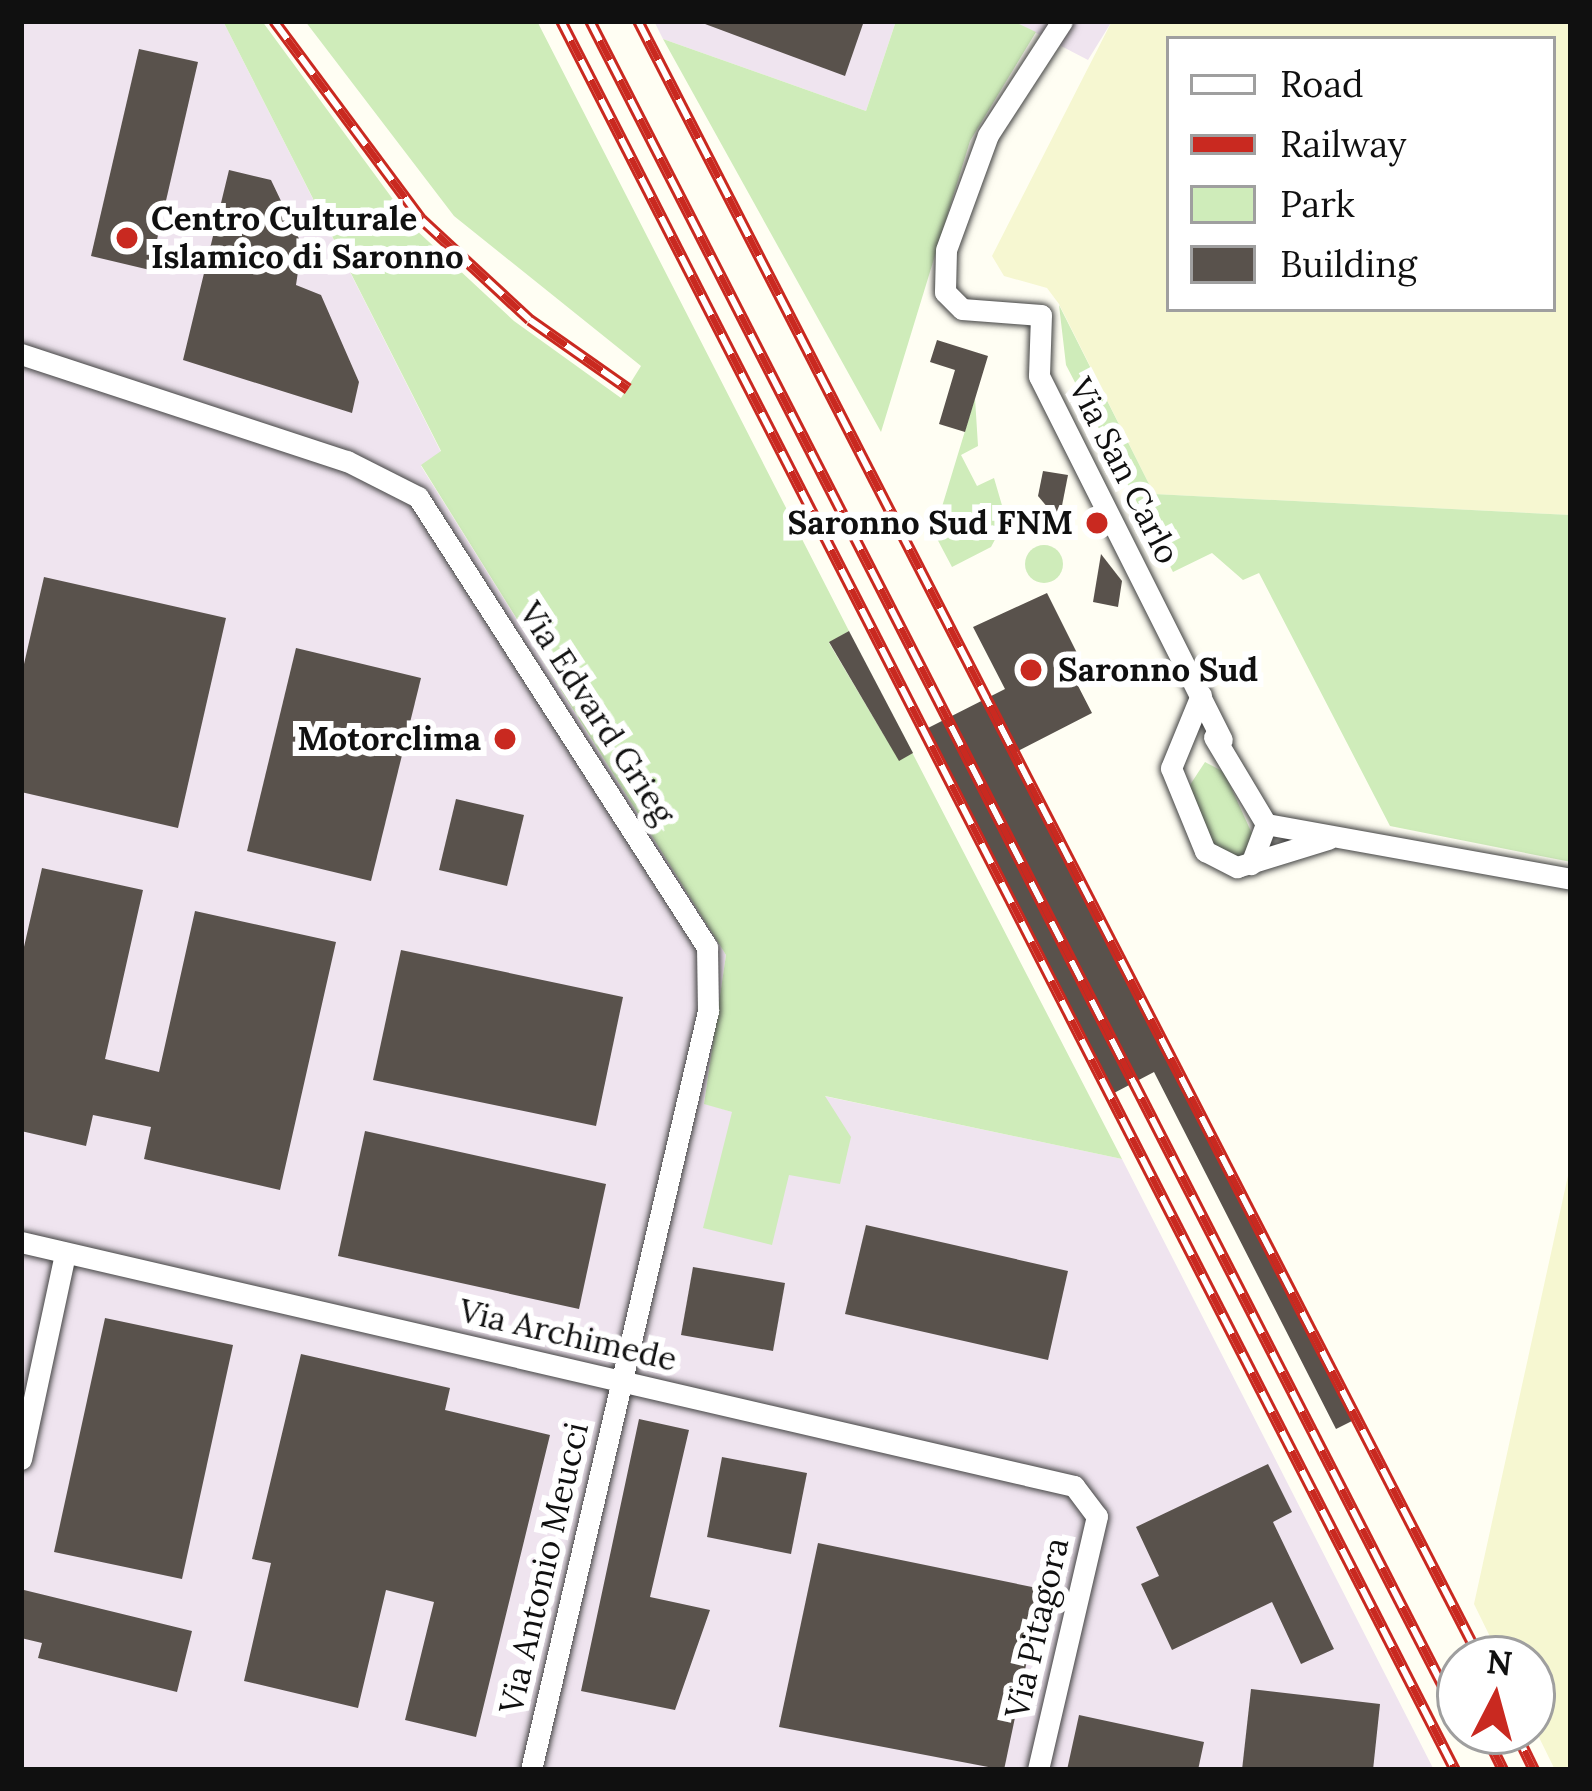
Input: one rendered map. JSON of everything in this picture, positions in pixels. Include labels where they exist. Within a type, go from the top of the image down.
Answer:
[{"type":"street","name":"Via San Carlo","points":[[1059,25],[988,135],[944,268],[962,309],[1037,310],[1039,376],[1266,824]]},
{"type":"street","name":"Via Edvard Grieg","points":[[21,354],[347,461],[418,497],[700,935],[712,991],[622,1382]]},
{"type":"street","points":[[1201,695],[1172,780],[1204,850],[1251,864],[1328,839]]},
{"type":"street","points":[[1184,743],[1222,740]]},
{"type":"street","points":[[1251,864],[1266,824],[1328,839],[1571,878]]},
{"type":"street","name":"Via Archimede","points":[[21,1242],[1064,1482],[1095,1502]]},
{"type":"street","points":[[21,1459],[65,1252]]},
{"type":"street","name":"Via Antonio Meucci","points":[[531,1770],[622,1382]]},
{"type":"street","name":"Via Pitagora","points":[[1038,1770],[1095,1502]]},
{"type":"shaded area","points":[[21,21],[223,21],[441,452],[421,466],[726,955],[704,1103],[732,1112],[789,1174],[824,1096],[1122,1159],[1434,1770],[21,1770]]},
{"type":"shaded area","points":[[654,21],[896,21],[866,111],[663,39]]},
{"type":"shaded area","points":[[1013,21],[1112,21],[1088,60]]},
{"type":"green space","points":[[223,21],[262,21],[414,228],[514,321],[621,398],[641,366],[454,216],[305,21],[537,21],[849,631],[829,643],[885,737],[900,729],[1122,1159],[825,1096],[851,1137],[840,1184],[789,1175],[772,1245],[703,1228],[732,1112],[704,1104],[726,955],[421,465],[441,451]]},
{"type":"green space","points":[[896,21],[1013,21],[1036,32],[970,141],[881,432],[663,39],[866,111]]},
{"type":"green space","points":[[1112,21],[1571,21],[1571,515],[1154,494],[1059,304],[1047,288],[1004,276],[992,256]]},
{"type":"green space","points":[[1059,305],[1154,494],[1571,515],[1571,862],[1390,826],[1259,573],[1243,580],[1212,553],[1173,572],[1066,365]]},
{"type":"green space","points":[[975,398],[978,446],[961,455],[977,486],[994,478],[1006,519],[991,547],[952,567],[934,533]]},
{"type":"green space","points":[[1044,545],[1058,550],[1063,564],[1058,578],[1044,583],[1030,578],[1025,564],[1030,550]]},
{"type":"green space","points":[[1205,762],[1224,772],[1254,838],[1241,858],[1216,849],[1188,788]]},
{"type":"green space","points":[[1571,1162],[1571,1770],[1555,1770],[1548,1755],[1556,1755],[1556,1635],[1489,1635],[1474,1604]]},
{"type":"building","points":[[697,21],[864,21],[845,76]]},
{"type":"building","points":[[139,49],[198,62],[150,270],[91,256]]},
{"type":"building","points":[[229,170],[271,180],[302,245],[296,285],[321,295],[359,382],[352,413],[183,360]]},
{"type":"building","points":[[937,340],[988,356],[965,432],[939,424],[955,370],[930,362]]},
{"type":"building","points":[[1043,471],[1068,475],[1059,521],[1038,496]]},
{"type":"building","points":[[1101,554],[1122,581],[1118,607],[1093,602]]},
{"type":"building","points":[[44,577],[226,618],[178,828],[21,792],[21,677]]},
{"type":"building","points":[[1047,593],[1088,675],[1075,680],[1092,713],[1014,753],[1354,1420],[1336,1429],[1154,1072],[1114,1093],[928,728],[1005,689],[973,627]]},
{"type":"building","points":[[849,631],[913,753],[899,761],[829,642]]},
{"type":"building","points":[[296,648],[421,678],[371,881],[247,851]]},
{"type":"building","points":[[456,799],[524,815],[507,886],[439,870]]},
{"type":"building","points":[[42,868],[143,890],[105,1059],[159,1072],[195,911],[336,942],[280,1190],[144,1159],[151,1127],[93,1115],[86,1146],[21,1131],[21,960]]},
{"type":"building","points":[[401,950],[623,997],[596,1126],[373,1080]]},
{"type":"building","points":[[365,1131],[606,1184],[579,1309],[338,1256]]},
{"type":"building","points":[[866,1225],[1068,1271],[1048,1360],[845,1314]]},
{"type":"building","points":[[693,1267],[785,1283],[773,1351],[681,1335]]},
{"type":"building","points":[[105,1318],[233,1345],[182,1579],[54,1552]]},
{"type":"building","points":[[301,1354],[450,1388],[445,1410],[550,1435],[476,1737],[405,1720],[434,1602],[386,1590],[358,1708],[244,1681],[271,1563],[252,1559]]},
{"type":"building","points":[[639,1419],[689,1430],[650,1597],[710,1610],[675,1710],[581,1691]]},
{"type":"building","points":[[722,1457],[807,1473],[791,1554],[707,1537]]},
{"type":"building","points":[[1268,1464],[1292,1512],[1273,1522],[1334,1649],[1301,1664],[1272,1602],[1172,1650],[1141,1584],[1159,1576],[1136,1527]]},
{"type":"building","points":[[818,1543],[1042,1589],[1004,1770],[779,1727]]},
{"type":"building","points":[[24,1590],[192,1631],[177,1692],[38,1658],[42,1643],[21,1638]]},
{"type":"building","points":[[1251,1689],[1380,1704],[1373,1770],[1242,1770]]},
{"type":"building","points":[[1079,1715],[1204,1742],[1198,1770],[1067,1770]]},
{"type":"railway","points":[[274,21],[422,220],[530,320],[628,389]]},
{"type":"railway","points":[[561,21],[1455,1770]]},
{"type":"railway","points":[[590,21],[1436,1673]]},
{"type":"railway","points":[[638,21],[1468,1635]]},
{"type":"railway","points":[[1496,1755],[1503,1770]]},
{"type":"railway","points":[[1527,1755],[1534,1770]]},
{"type":"place","name":"Centro Culturale Islamico di Saronno","points":[[127,238]]},
{"type":"place","name":"Saronno Sud FNM","points":[[1097,523]]},
{"type":"place","name":"Saronno Sud","points":[[1031,670]]},
{"type":"place","name":"Motorclima","points":[[505,739]]}]
